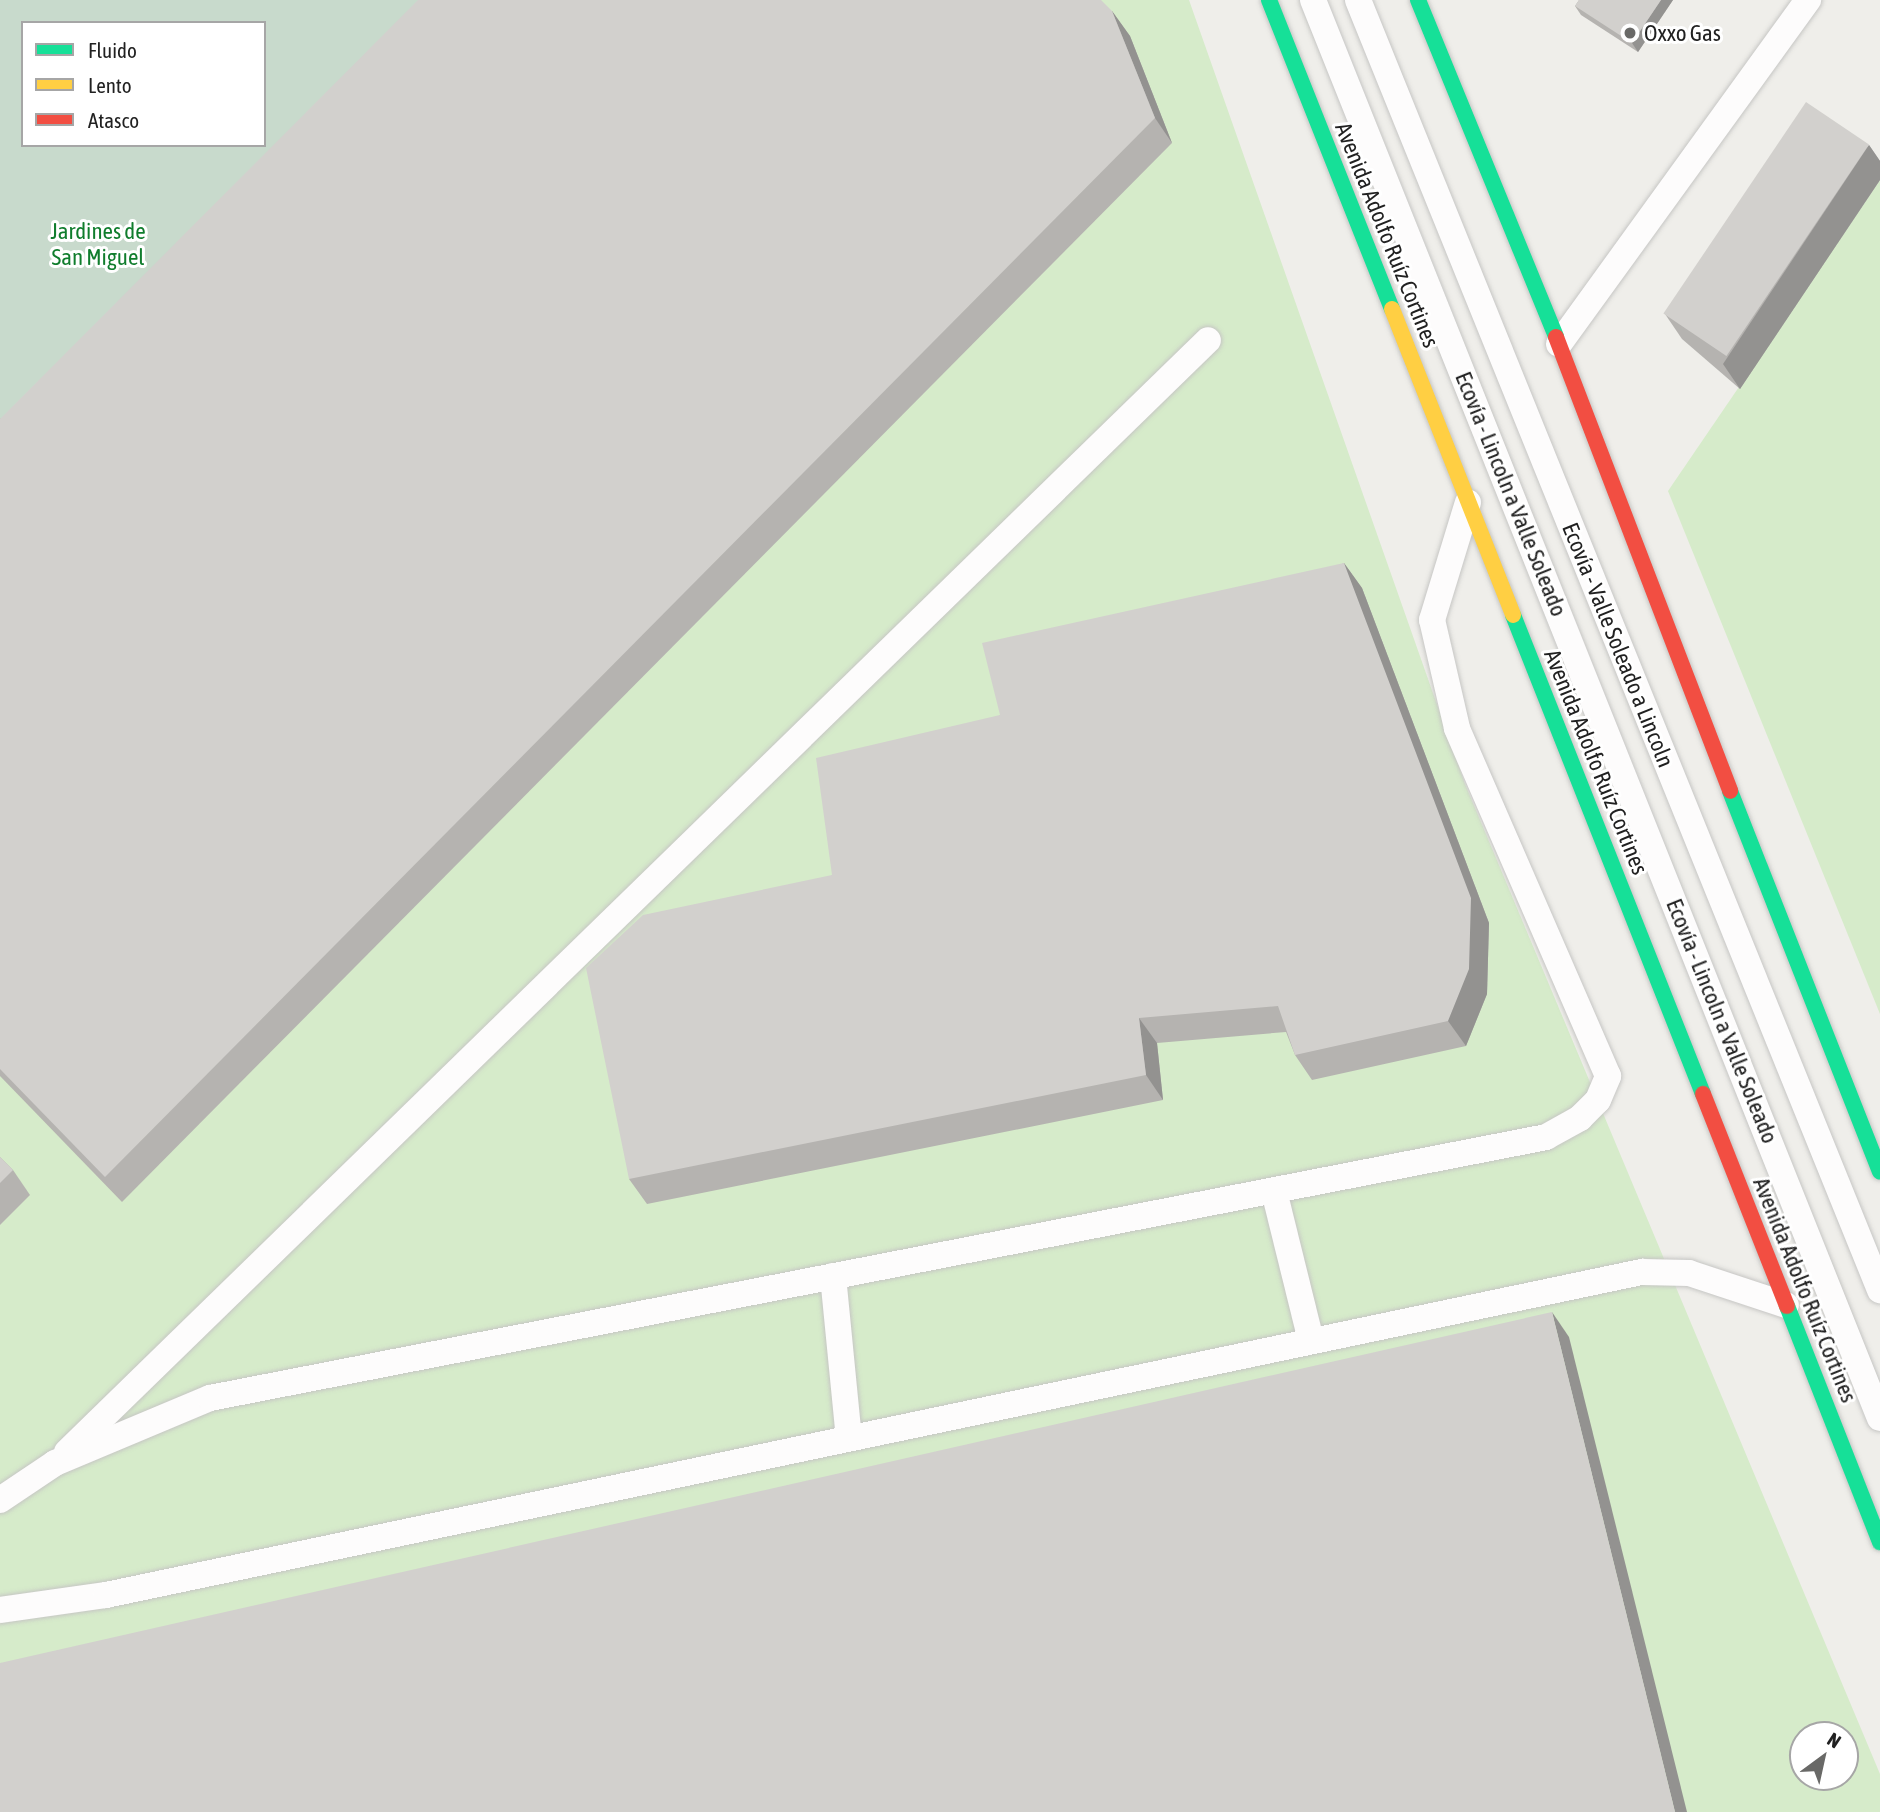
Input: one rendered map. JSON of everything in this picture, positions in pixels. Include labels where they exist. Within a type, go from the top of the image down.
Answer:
[{"type":"main road","name":"Avenida Adolfo Ruíz Cortines","points":[[1269,0],[1880,1542]]},
{"type":"main road","points":[[1418,0],[1559,344],[1804,985],[1880,1171]]},
{"type":"lane","name":"Ecovía - Lincoln a Valle Soleado","points":[[1314,0],[1880,1418]]},
{"type":"lane","name":"Ecovía - Valle Soleado a Lincoln","points":[[1358,0],[1880,1290]]},
{"type":"lane","points":[[1559,344],[1796,4]]},
{"type":"lane","points":[[0,1500],[55,1463],[1208,340]]},
{"type":"lane","points":[[55,1463],[210,1398],[1546,1137],[1580,1118],[1598,1100],[1608,1076],[1457,728],[1432,620],[1468,502]]},
{"type":"lane","points":[[1274,1191],[1311,1340]]},
{"type":"lane","points":[[0,1611],[106,1595],[1642,1272],[1689,1273],[1786,1305]]},
{"type":"lane","points":[[833,1276],[849,1438]]},
{"type":"green space","name":"Jardines de San Miguel","points":[[0,0],[476,0],[0,482]]},
{"type":"green space","points":[[476,0],[1189,0],[1465,784],[1858,1721],[1789,1721],[1789,1791],[1859,1791],[1859,1724],[1880,1774],[1880,1812],[0,1812],[0,482]]},
{"type":"green space","points":[[1880,180],[1880,1014],[1668,491]]},
{"type":"building","points":[[418,0],[1101,0],[1112,11],[1155,118],[105,1177],[0,1069],[0,419]]},
{"type":"building","name":"Oxxo Gas","points":[[1579,0],[1661,0],[1632,43],[1575,6]]},
{"type":"building","points":[[1806,102],[1869,144],[1726,356],[1663,313]]},
{"type":"building","points":[[1344,563],[1471,898],[1469,969],[1448,1021],[1295,1055],[1278,1006],[1139,1018],[1146,1075],[629,1179],[586,968],[643,915],[832,875],[816,758],[1000,715],[982,643]]},
{"type":"building","points":[[0,1157],[13,1170],[0,1183]]},
{"type":"building","points":[[1552,1312],[1675,1812],[0,1812],[0,1663]]},
{"type":"traffic: fast","points":[[1269,0],[1392,309]]},
{"type":"traffic: fast","points":[[1418,0],[1556,337]]},
{"type":"traffic: fast","points":[[1513,615],[1703,1094]]},
{"type":"traffic: fast","points":[[1730,791],[1880,1172]]},
{"type":"traffic: fast","points":[[1787,1306],[1880,1542]]},
{"type":"traffic: slow","points":[[1392,309],[1513,615]]},
{"type":"traffic: jam","points":[[1556,337],[1730,791]]},
{"type":"traffic: jam","points":[[1703,1094],[1787,1306]]},
{"type":"place","name":"Oxxo Gas","points":[[1630,33]]}]
